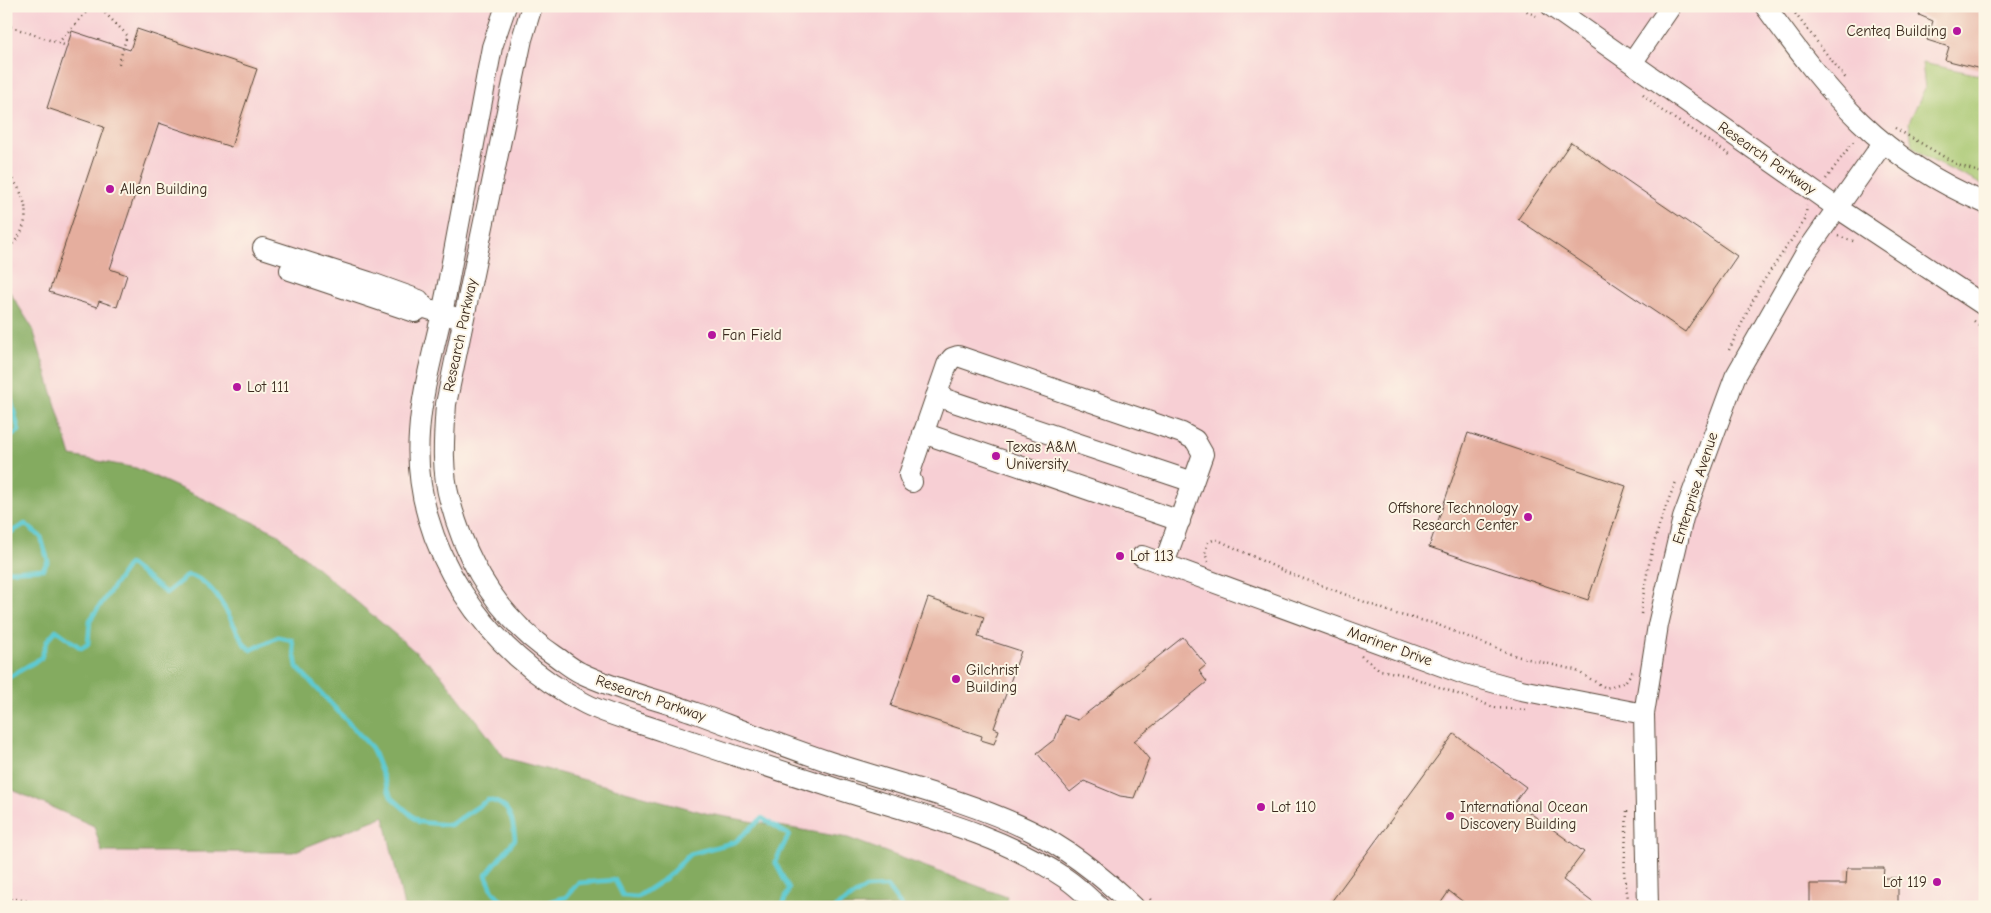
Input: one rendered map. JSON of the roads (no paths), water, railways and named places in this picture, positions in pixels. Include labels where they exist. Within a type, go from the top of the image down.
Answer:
[{"type":"street","name":"Research Parkway","points":[[506,6],[492,47],[434,310],[419,436],[421,483],[430,528],[458,586],[485,626],[522,662],[587,704],[839,790],[975,833],[1024,854],[1066,879],[1100,907]]},
{"type":"street","name":"Research Parkway","points":[[532,6],[520,48],[446,404],[443,451],[449,500],[463,541],[484,585],[507,616],[540,645],[579,672],[618,689],[684,708],[849,767],[988,812],[1031,831],[1139,900]]},
{"type":"street","name":"Research Parkway","points":[[1551,6],[1836,207],[1985,306]]},
{"type":"street","points":[[1632,63],[1671,6]]},
{"type":"street","points":[[1765,6],[1826,88],[1864,128],[1883,144],[1934,179],[1985,203]]},
{"type":"street","name":"Enterprise Avenue","points":[[1648,907],[1644,714],[1658,626],[1682,518],[1735,377],[1807,251],[1836,207],[1883,144]]},
{"type":"street","points":[[262,254],[364,296],[415,312],[434,310],[464,320]]},
{"type":"street","points":[[912,482],[909,475],[947,365],[952,358],[958,356],[1195,440],[1203,454],[1164,564]]},
{"type":"street","points":[[936,396],[1193,482]]},
{"type":"street","points":[[923,433],[1180,521]]},
{"type":"street","name":"Mariner Drive","points":[[1142,556],[1464,674],[1521,690],[1604,708],[1644,714]]},
{"type":"street","points":[[839,790],[849,767]]},
{"type":"street","points":[[1066,879],[1079,860]]},
{"type":"waterway","points":[[6,316],[8,319],[6,322]]},
{"type":"waterway","points":[[6,380],[19,431],[6,440]]},
{"type":"waterway","points":[[6,535],[25,524],[41,537],[48,561],[43,569],[6,571]]},
{"type":"waterway","points":[[6,679],[41,658],[47,641],[56,630],[81,648],[88,644],[90,620],[129,564],[166,593],[188,575],[198,578],[215,593],[245,645],[251,650],[278,637],[292,640],[297,667],[372,748],[391,797],[419,822],[450,825],[488,800],[506,808],[513,825],[515,839],[486,875],[493,891],[507,907]]},
{"type":"waterway","points":[[543,907],[549,902],[566,897],[578,883],[615,880],[623,896],[637,897],[666,878],[690,854],[735,842],[762,818],[789,835],[775,862],[789,889],[782,907]]},
{"type":"waterway","points":[[836,907],[866,888],[887,887],[902,907]]},
{"type":"place","name":"Centeq Building","points":[[1957,31]]},
{"type":"place","name":"Allen Building","points":[[110,189]]},
{"type":"place","name":"Fan Field","points":[[712,335]]},
{"type":"place","name":"Lot 111","points":[[237,387]]},
{"type":"place","name":"Texas A&M University","points":[[996,456]]},
{"type":"place","name":"Offshore Technology Research Center","points":[[1528,517]]},
{"type":"place","name":"Lot 113","points":[[1120,556]]},
{"type":"place","name":"Gilchrist Building","points":[[956,679]]},
{"type":"place","name":"Lot 110","points":[[1261,807]]},
{"type":"place","name":"International Ocean Discovery Building","points":[[1450,816]]},
{"type":"place","name":"Lot 119","points":[[1937,882]]}]
